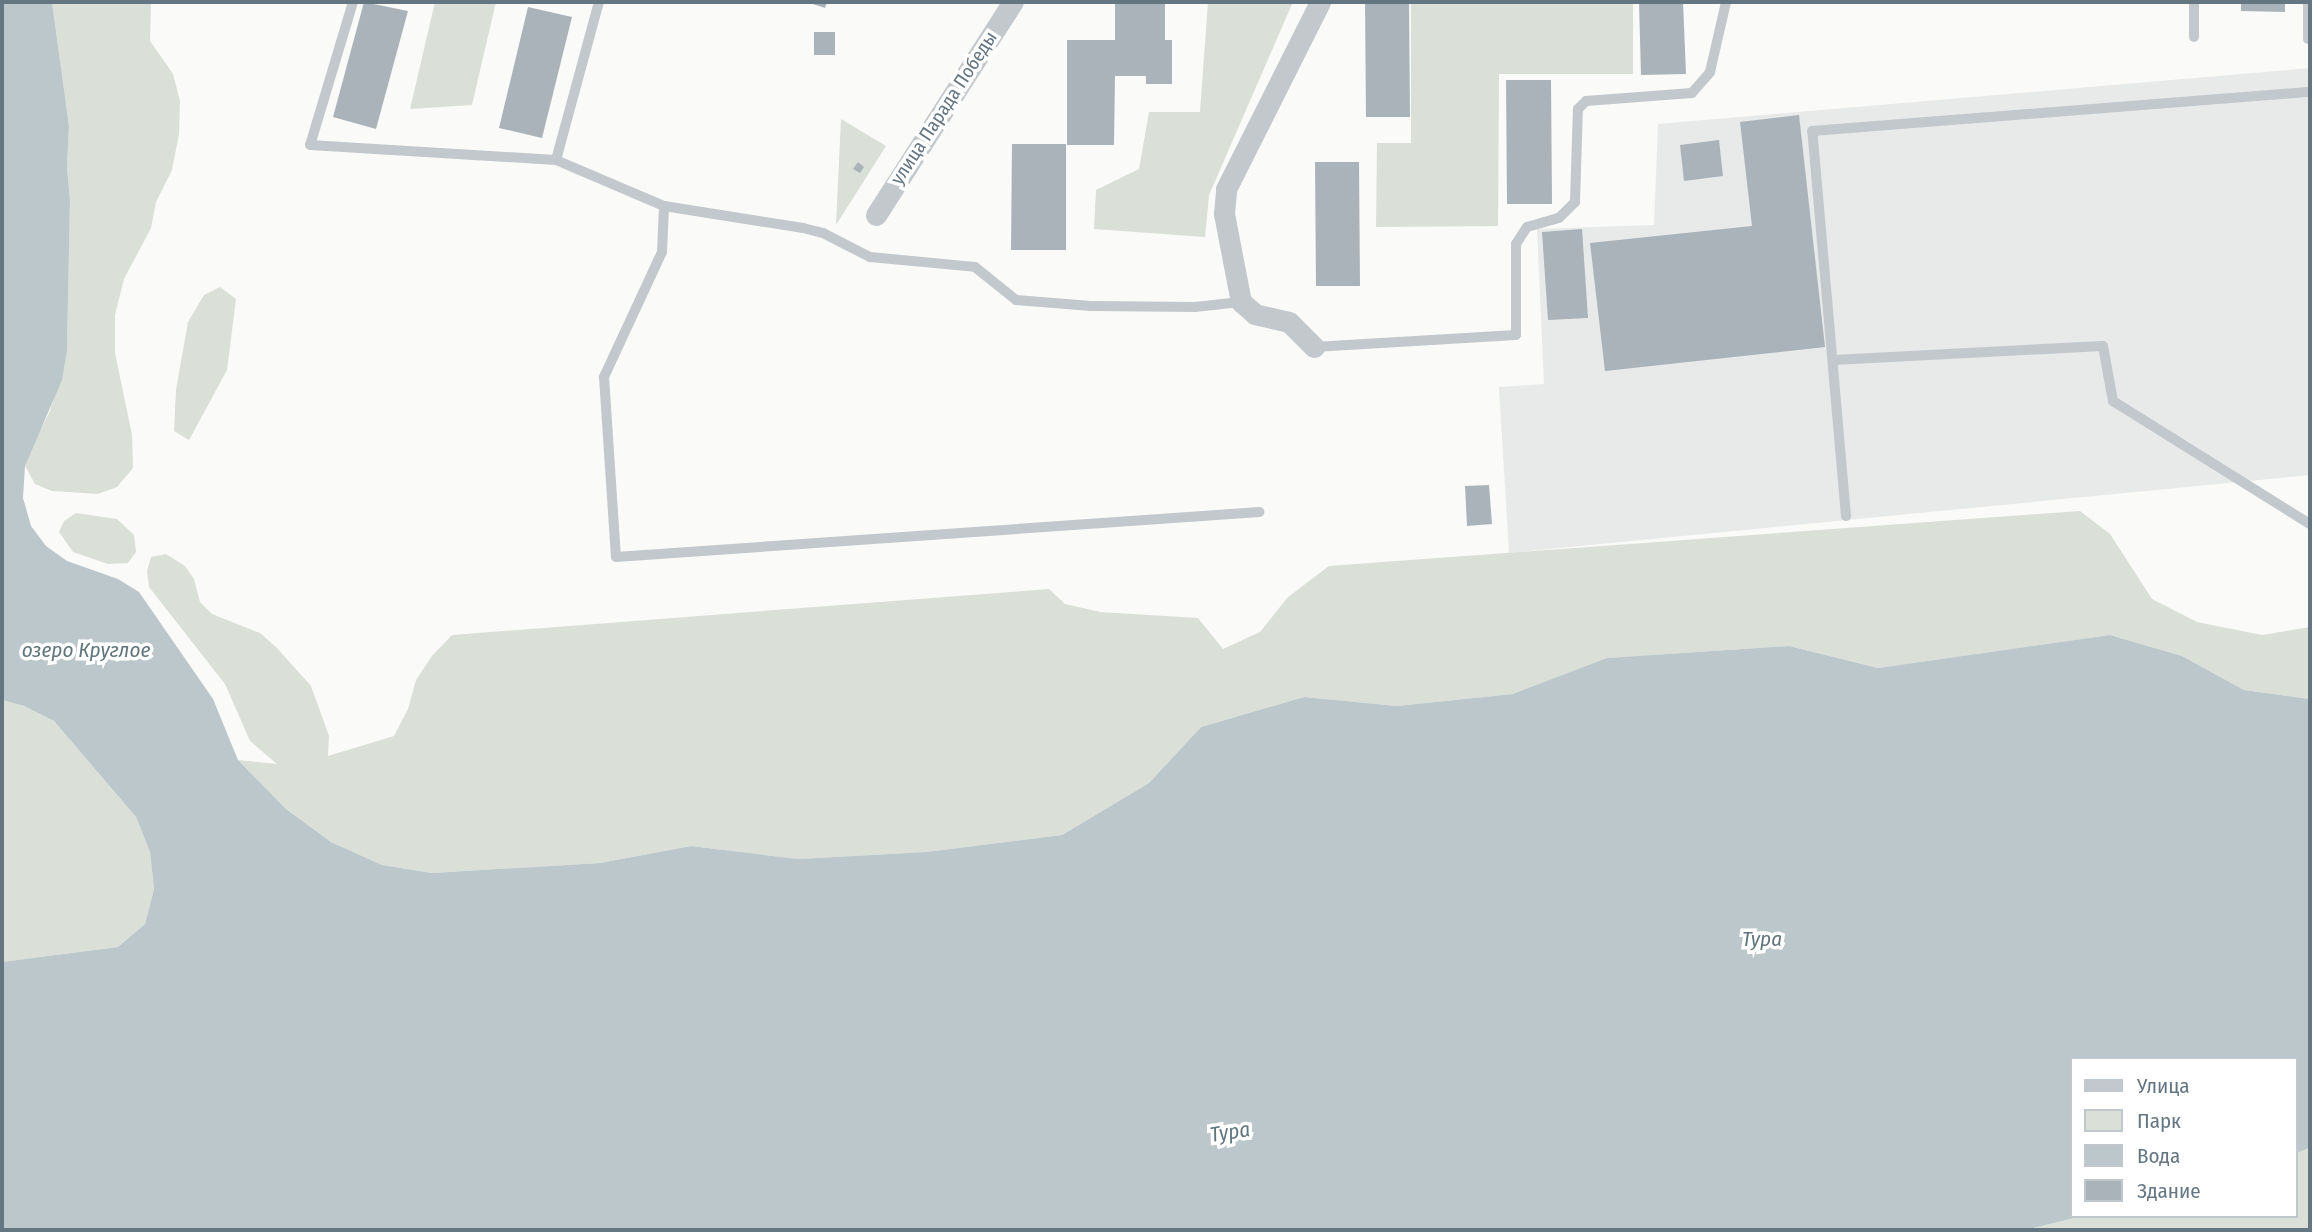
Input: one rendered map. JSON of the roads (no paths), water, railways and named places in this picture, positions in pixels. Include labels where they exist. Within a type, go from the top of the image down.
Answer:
[{"type":"street","name":"улица Парада Победы","points":[[876,215],[1013,2]]},
{"type":"street","points":[[1314,347],[1289,322],[1255,314],[1241,302],[1224,214],[1226,189],[1320,2]]},
{"type":"lane","points":[[353,2],[310,145],[556,160],[664,206],[803,228],[823,233],[870,257],[975,267],[1016,300],[1091,306],[1195,307],[1241,302]]},
{"type":"lane","points":[[556,160],[599,2]]},
{"type":"lane","points":[[1314,347],[1516,335],[1516,244],[1527,227],[1559,218],[1575,202],[1578,110],[1586,101],[1692,93],[1710,72],[1726,2]]},
{"type":"lane","points":[[2193,37],[2194,2]]},
{"type":"lane","points":[[2308,2],[2308,39]]},
{"type":"lane","points":[[1846,516],[1812,131],[2310,92]]},
{"type":"lane","points":[[664,206],[662,252],[604,377],[616,557],[1259,512]]},
{"type":"lane","points":[[1834,360],[2103,346],[2113,401],[2310,524]]},
{"type":"water","name":"Тура","points":[[2,2],[52,2],[69,126],[67,350],[62,380],[25,466],[23,498],[31,526],[46,546],[67,561],[118,579],[139,592],[213,699],[238,760],[286,809],[331,842],[382,865],[432,873],[600,863],[691,846],[798,859],[926,852],[1062,835],[1149,783],[1201,727],[1304,697],[1397,706],[1513,694],[1607,658],[1789,646],[1878,668],[2110,635],[2182,656],[2244,690],[2310,699],[2310,1148],[2298,1152],[2298,1057],[2070,1057],[2070,1218],[2075,1218],[2029,1229],[2,1230],[2,962],[118,947],[145,924],[154,889],[150,852],[136,817],[54,721],[24,706],[2,700]]},
{"type":"water label","name":"озеро Круглое","points":[[86,650]]}]
